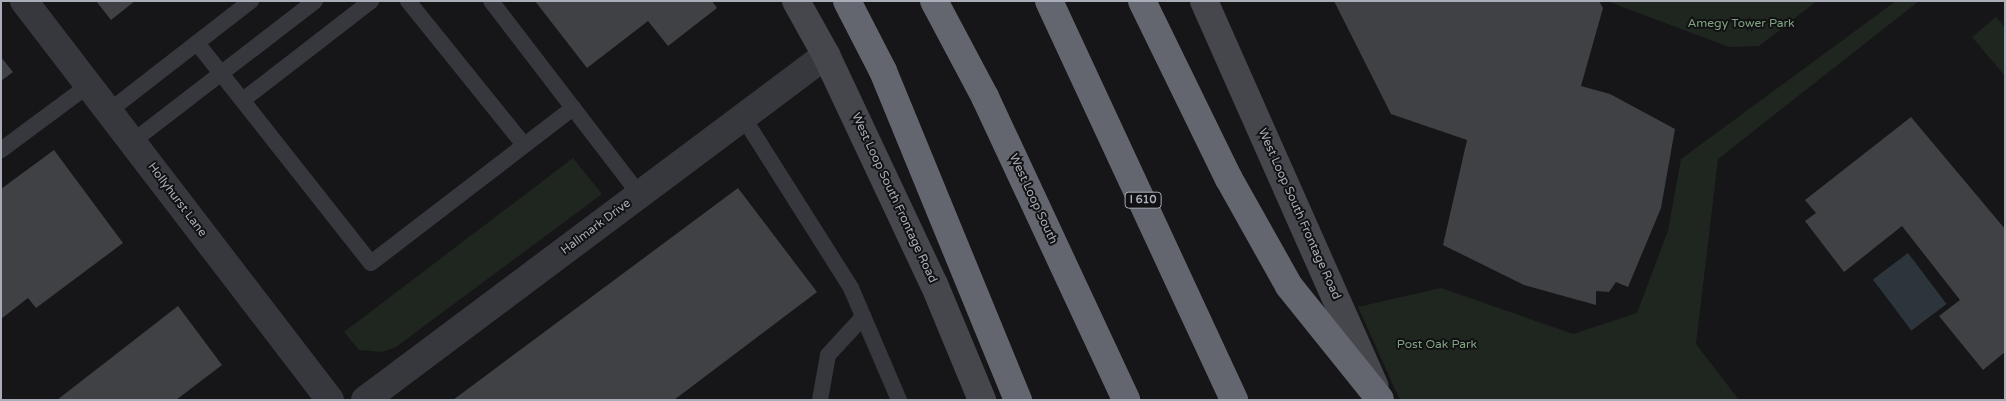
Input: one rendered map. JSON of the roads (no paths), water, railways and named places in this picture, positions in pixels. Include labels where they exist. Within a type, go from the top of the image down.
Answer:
[{"type":"highway","points":[[848,1],[883,71],[1018,400]]},
{"type":"highway","name":"West Loop South","points":[[934,1],[985,97],[1126,400]]},
{"type":"highway","name":"I 610","points":[[1049,1],[1234,400]]},
{"type":"highway","points":[[1142,1],[1229,179],[1289,286],[1381,399]]},
{"type":"highway","points":[[1111,366],[1116,400]]},
{"type":"main road","name":"West Loop South Frontage Road","points":[[796,1],[826,55],[934,284],[982,400]]},
{"type":"main road","name":"West Loop South Frontage Road","points":[[1204,1],[1381,399]]},
{"type":"street","name":"Hollyhurst Lane","points":[[24,1],[330,400]]},
{"type":"street","name":"Hallmark Drive","points":[[365,400],[826,55]]},
{"type":"lane","points":[[108,111],[251,1]]},
{"type":"lane","points":[[132,142],[315,1]]},
{"type":"lane","points":[[243,100],[371,1]]},
{"type":"lane","points":[[408,1],[524,145]]},
{"type":"lane","points":[[491,1],[640,195]]},
{"type":"lane","points":[[197,43],[371,263],[573,108]]},
{"type":"lane","points":[[1,150],[89,85]]},
{"type":"lane","points":[[743,117],[831,253],[863,317],[894,398]]},
{"type":"lane","points":[[820,400],[828,355],[863,317]]},
{"type":"park label","name":"Amegy Tower Park","points":[[1741,24]]},
{"type":"park label","name":"Post Oak Park","points":[[1437,345]]}]
